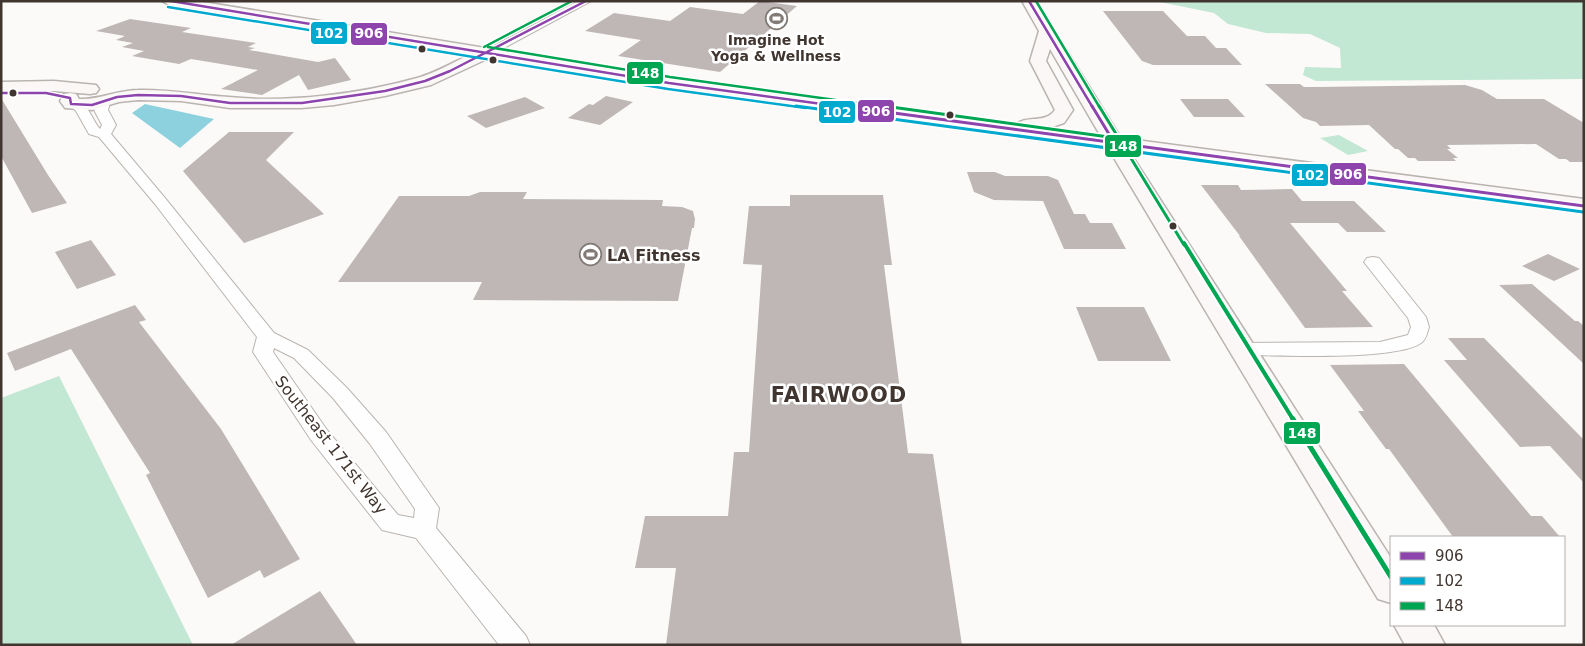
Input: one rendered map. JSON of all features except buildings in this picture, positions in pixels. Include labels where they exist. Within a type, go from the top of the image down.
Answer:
[{"type":"main road","points":[[169,1],[669,83],[1584,206]]},
{"type":"main road","points":[[1029,1],[1115,144],[1390,586]]},
{"type":"main road","points":[[995,126],[1045,124],[1062,115],[1064,110],[1038,61],[1047,31]]},
{"type":"main road","points":[[1,93],[46,93],[73,102],[138,94],[181,96],[230,103],[302,103],[353,97],[425,81],[487,54]]},
{"type":"main road","points":[[1,87],[54,86],[90,89],[112,86],[114,97]]},
{"type":"main road","points":[[73,102],[90,89]]},
{"type":"main road","points":[[1415,626],[1426,645]]},
{"type":"street","points":[[487,54],[586,1]]},
{"type":"street","points":[[104,134],[109,125],[100,110],[114,97]]},
{"type":"street","name":"Southeast 171st Way","points":[[73,102],[81,109],[94,131],[104,134],[160,201],[267,337],[301,354],[340,393],[378,438],[427,508],[424,530],[391,523],[361,488],[319,434],[274,370],[263,352],[267,337]]},
{"type":"street","points":[[1242,349],[1380,348],[1409,342],[1416,338],[1420,327],[1417,317],[1374,262]]},
{"type":"street","points":[[424,530],[516,645]]},
{"type":"green space","points":[[1155,1],[1584,1],[1584,79],[1316,81],[1303,75],[1305,67],[1341,68],[1340,48],[1310,34],[1266,33],[1228,24],[1214,13]]},
{"type":"green space","points":[[1339,135],[1368,151],[1348,155],[1320,138]]},
{"type":"green space","points":[[59,376],[193,645],[1,645],[1,398]]},
{"type":"water","points":[[145,104],[214,119],[180,148],[132,113]]},
{"type":"transit line","name":"906","points":[[171,1],[669,83],[1584,206]]},
{"type":"transit line","name":"148","points":[[484,47],[572,1]]},
{"type":"transit line","name":"906","points":[[70,98],[71,104],[92,105],[117,97],[138,95],[181,96],[230,103],[302,103],[385,91],[425,81],[450,71],[586,1]]},
{"type":"transit line","name":"906","points":[[1029,1],[1115,144]]},
{"type":"transit line","name":"148","points":[[1036,1],[1120,141],[1390,575]]},
{"type":"transit line","name":"102","points":[[168,7],[668,89],[1583,212]]},
{"type":"transit line","name":"148","points":[[488,47],[670,77],[1116,138]]},
{"type":"transit line","name":"906","points":[[1,93],[46,93],[70,98]]},
{"type":"place","name":"Imagine Hot Yoga & Wellness","points":[[776,18]]},
{"type":"place","name":"LA Fitness","points":[[591,255]]},
{"type":"district","name":"FAIRWOOD","points":[[839,395]]}]
